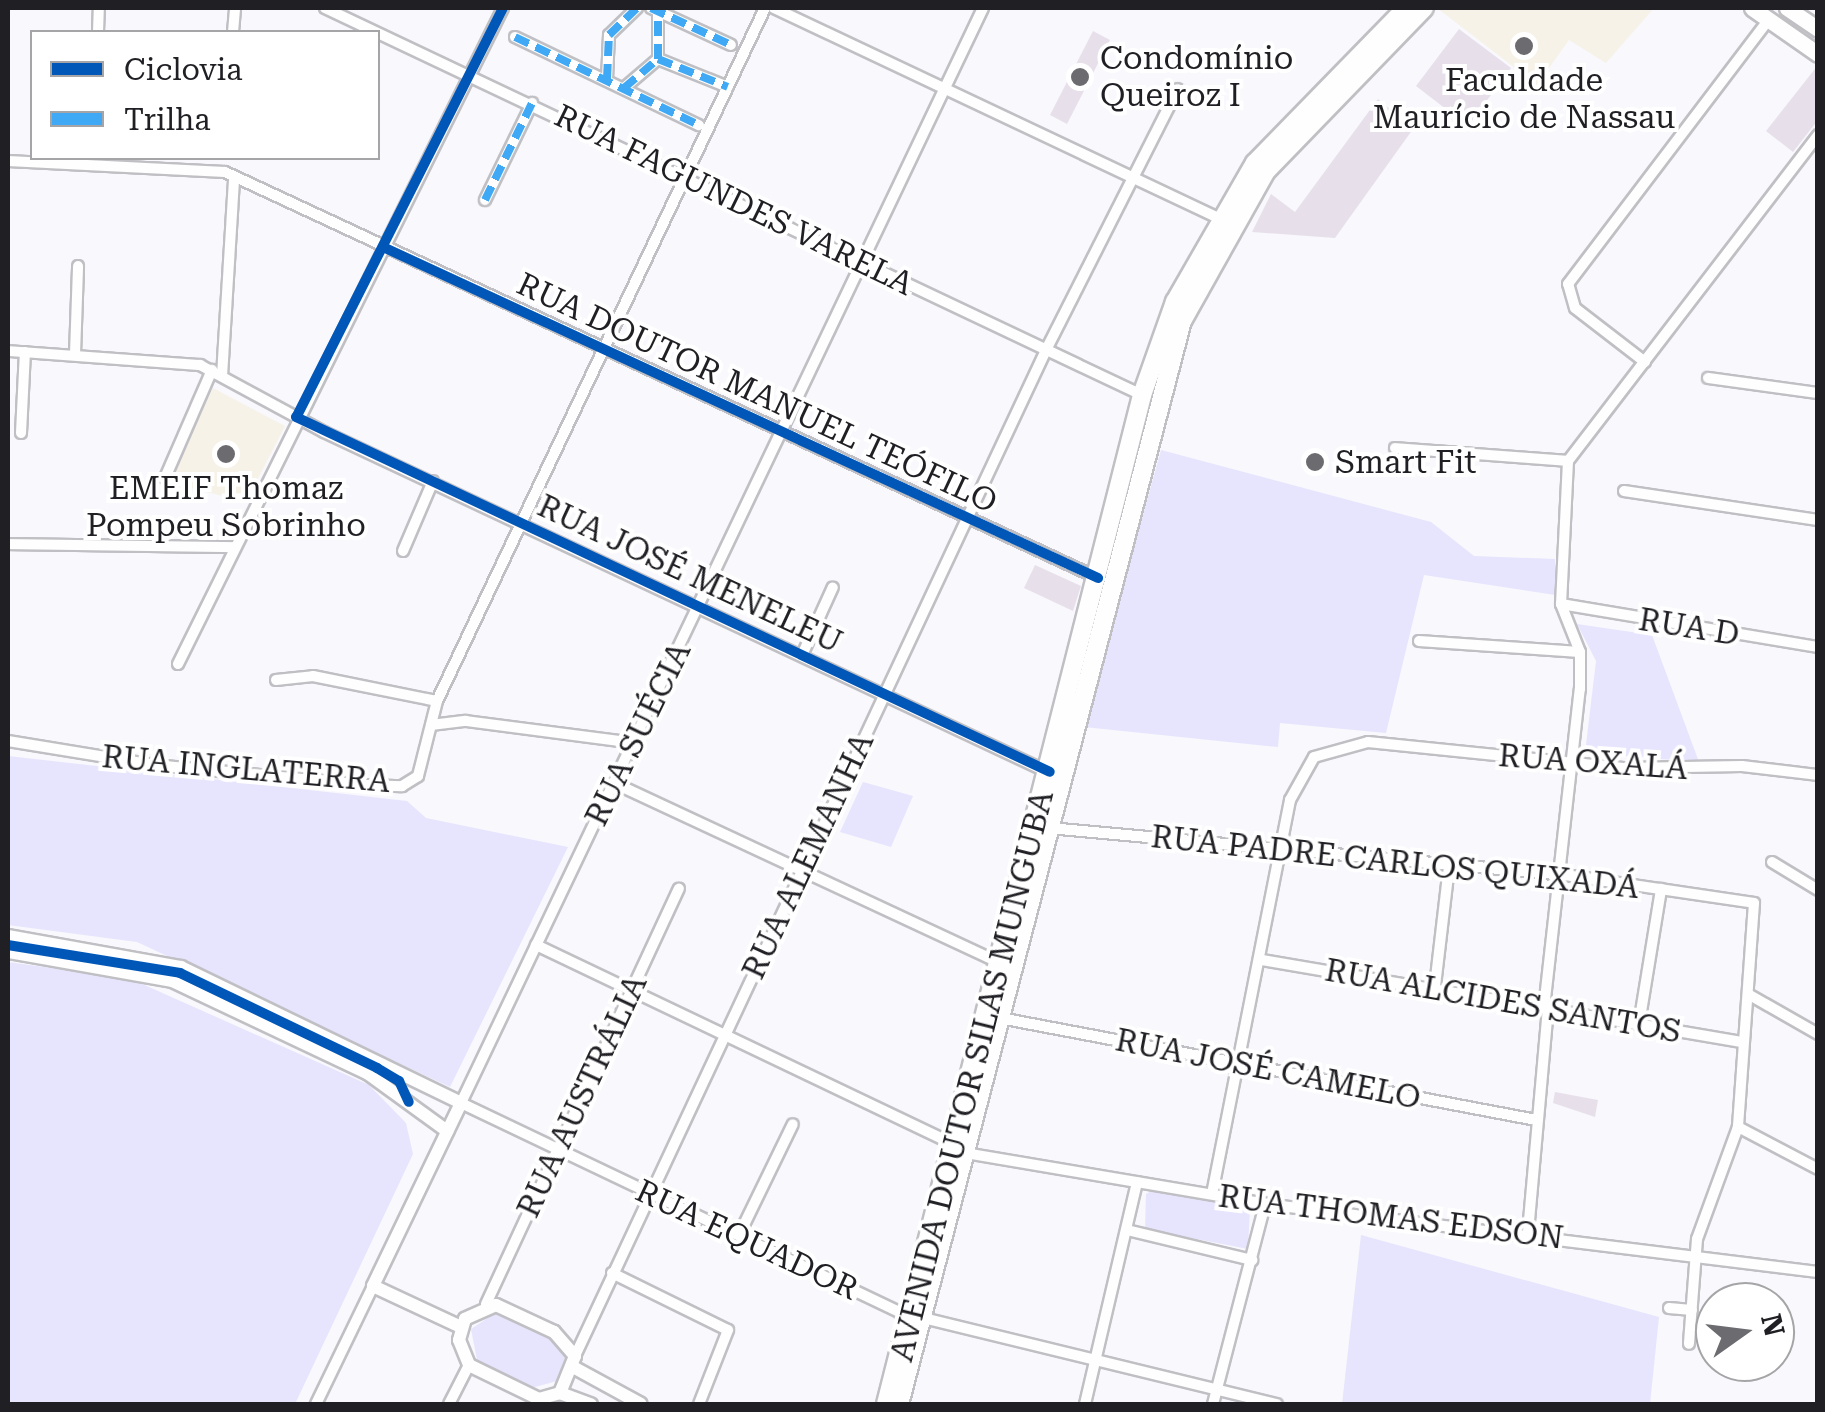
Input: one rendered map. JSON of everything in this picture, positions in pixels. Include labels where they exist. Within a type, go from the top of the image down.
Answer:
[{"type":"main road","name":"AVENIDA DOUTOR SILAS MUNGUBA","points":[[1104,581],[1142,395],[1175,302],[1291,121],[1406,8]]},
{"type":"main road","name":"AVENIDA DOUTOR SILAS MUNGUBA","points":[[958,1148],[1000,1018],[1042,827],[1104,581],[1163,374],[1224,222],[1302,129],[1424,8]]},
{"type":"main road","points":[[1752,8],[1818,54]]},
{"type":"main road","points":[[1787,8],[1818,29]]},
{"type":"main road","name":"AVENIDA DOUTOR SILAS MUNGUBA","points":[[899,1404],[998,962],[1042,827]]},
{"type":"main road","name":"AVENIDA DOUTOR SILAS MUNGUBA","points":[[886,1404],[918,1317]]},
{"type":"street","name":"RUA FAGUNDES VARELA","points":[[325,8],[374,30]]},
{"type":"street","points":[[178,664],[296,417],[503,8]]},
{"type":"street","points":[[607,79],[608,36],[638,8]]},
{"type":"street","name":"RUA INGLATERRA","points":[[8,740],[154,765],[402,786],[422,767],[438,701],[765,8]]},
{"type":"street","points":[[774,8],[1224,222]]},
{"type":"street","name":"RUA SUÉCIA","points":[[316,1404],[636,743],[983,8]]},
{"type":"street","points":[[658,60],[654,9],[730,45]]},
{"type":"street","points":[[1645,362],[1575,308],[1568,284],[1768,19]]},
{"type":"street","name":"RUA FAGUNDES VARELA","points":[[380,33],[1142,395]]},
{"type":"street","points":[[516,37],[699,124]]},
{"type":"street","points":[[624,88],[658,60]]},
{"type":"street","points":[[658,60],[728,87]]},
{"type":"street","name":"RUA ALEMANHA","points":[[574,1362],[612,1273],[1047,348],[1178,89]]},
{"type":"street","points":[[485,200],[532,103]]},
{"type":"street","points":[[1528,1232],[1546,1008],[1576,764],[1580,652],[1560,604],[1568,461],[1818,135]]},
{"type":"street","points":[[165,478],[217,373],[230,175],[226,160]]},
{"type":"street","name":"RUA DOUTOR MANUEL TEÓFILO","points":[[8,161],[138,161],[230,175],[782,435],[1104,581]]},
{"type":"street","points":[[75,354],[78,266]]},
{"type":"street","name":"RUA JOSÉ MENELEU","points":[[8,352],[75,354],[217,373],[296,417],[803,652],[1056,775]]},
{"type":"street","points":[[21,433],[25,352]]},
{"type":"street","points":[[1708,378],[1818,393]]},
{"type":"street","points":[[1396,448],[1568,461]]},
{"type":"street","points":[[403,551],[433,481]]},
{"type":"street","points":[[1624,492],[1818,520]]},
{"type":"street","points":[[8,544],[235,547]]},
{"type":"street","points":[[803,652],[833,587]]},
{"type":"street","name":"RUA D","points":[[1560,604],[1818,647]]},
{"type":"street","points":[[1419,641],[1580,652]]},
{"type":"street","points":[[276,680],[313,676],[438,701]]},
{"type":"street","points":[[432,725],[466,721],[636,743]]},
{"type":"street","name":"RUA OXALÁ","points":[[1284,851],[1290,800],[1306,764],[1337,746],[1368,742],[1576,764],[1818,776]]},
{"type":"street","points":[[614,783],[998,962]]},
{"type":"street","name":"RUA PADRE CARLOS QUIXADÁ","points":[[1042,827],[1565,876],[1754,903],[1748,994]]},
{"type":"street","points":[[1212,1194],[1243,1065],[1284,851]]},
{"type":"street","points":[[1772,862],[1818,890]]},
{"type":"street","points":[[1435,986],[1450,866]]},
{"type":"street","name":"RUA AUSTRÁLIA","points":[[486,1304],[554,1148],[679,889]]},
{"type":"street","points":[[1639,1024],[1661,889]]},
{"type":"street","points":[[8,936],[161,960],[461,1103]]},
{"type":"street","name":"RUA THOMAS EDSON","points":[[536,945],[958,1148],[1265,1204],[1528,1232],[1695,1262],[1818,1272]]},
{"type":"street","points":[[8,952],[172,980],[368,1073],[447,1131]]},
{"type":"street","name":"RUA ALCIDES SANTOS","points":[[1262,960],[1435,986],[1744,1042]]},
{"type":"street","points":[[1689,1344],[1695,1262],[1738,1127],[1748,994],[1818,1034]]},
{"type":"street","name":"RUA JOSÉ CAMELO","points":[[1000,1018],[1536,1120]]},
{"type":"street","points":[[415,1107],[434,1102],[426,1083]]},
{"type":"street","name":"RUA EQUADOR","points":[[461,1103],[918,1317],[1094,1361],[1214,1398],[1277,1404]]},
{"type":"street","points":[[739,1235],[793,1124]]},
{"type":"street","points":[[1738,1127],[1818,1169]]},
{"type":"street","points":[[1085,1404],[1137,1182]]},
{"type":"street","points":[[1214,1398],[1265,1204]]},
{"type":"street","points":[[1127,1230],[1252,1260]]},
{"type":"street","points":[[612,1273],[715,1322],[729,1338],[699,1404]]},
{"type":"street","points":[[373,1286],[460,1326]]},
{"type":"street","points":[[460,1326],[486,1304],[554,1332],[574,1362],[641,1404]]},
{"type":"street","points":[[1669,1308],[1692,1310]]},
{"type":"street","points":[[449,1404],[469,1365],[460,1326]]},
{"type":"street","points":[[560,1393],[574,1362]]},
{"type":"street","points":[[469,1365],[538,1399],[560,1393],[573,1401],[591,1404]]},
{"type":"shaded area","name":"Faculdade Maurício de Nassau","points":[[1437,8],[1654,8],[1606,63],[1569,40],[1537,85]]},
{"type":"shaded area","name":"EMEIF Thomaz Pompeu Sobrinho","points":[[213,388],[285,426],[246,502],[168,482]]},
{"type":"shaded area","points":[[1161,450],[1431,522],[1474,556],[1555,559],[1555,595],[1424,575],[1386,733],[1280,723],[1278,747],[1084,727]]},
{"type":"shaded area","points":[[1577,624],[1652,635],[1699,762],[1585,753],[1596,661]]},
{"type":"shaded area","points":[[8,756],[407,801],[426,818],[568,847],[450,1087],[137,942],[8,925]]},
{"type":"shaded area","points":[[863,782],[913,796],[891,847],[840,832]]},
{"type":"shaded area","points":[[8,962],[131,979],[369,1085],[406,1123],[413,1154],[295,1404],[8,1404]]},
{"type":"shaded area","points":[[1153,1190],[1250,1208],[1248,1249],[1145,1229],[1146,1194]]},
{"type":"shaded area","points":[[1361,1235],[1659,1317],[1650,1404],[1342,1404]]},
{"type":"shaded area","points":[[497,1312],[556,1338],[568,1363],[561,1380],[531,1388],[477,1360],[471,1329]]},
{"type":"building","points":[[1459,29],[1511,68],[1468,126],[1416,86]]},
{"type":"building","name":"Condomínio Queiroz I","points":[[1093,31],[1110,40],[1067,124],[1050,115]]},
{"type":"building","points":[[1818,65],[1818,120],[1793,152],[1766,131]]},
{"type":"building","points":[[1378,99],[1413,129],[1335,238],[1252,232],[1271,194],[1295,212]]},
{"type":"building","points":[[1035,565],[1081,586],[1073,611],[1024,588]]},
{"type":"building","points":[[1555,1092],[1598,1100],[1595,1117],[1553,1103]]},
{"type":"marked path","points":[[607,79],[609,35],[637,8]]},
{"type":"marked path","points":[[651,8],[731,45]]},
{"type":"marked path","points":[[624,88],[658,59],[658,11]]},
{"type":"marked path","points":[[515,37],[699,125]]},
{"type":"marked path","points":[[658,59],[728,87]]},
{"type":"marked path","points":[[485,200],[532,103]]},
{"type":"cycle path","points":[[503,8],[296,417],[1050,772]]},
{"type":"cycle path","points":[[383,247],[1098,578]]},
{"type":"cycle path","points":[[8,945],[180,973],[377,1068],[399,1081],[409,1102]]},
{"type":"place","name":"Faculdade Maurício de Nassau","points":[[1524,46]]},
{"type":"place","name":"Condomínio Queiroz I","points":[[1080,77]]},
{"type":"place","name":"EMEIF Thomaz Pompeu Sobrinho","points":[[226,454]]},
{"type":"place","name":"Smart Fit","points":[[1315,462]]}]
